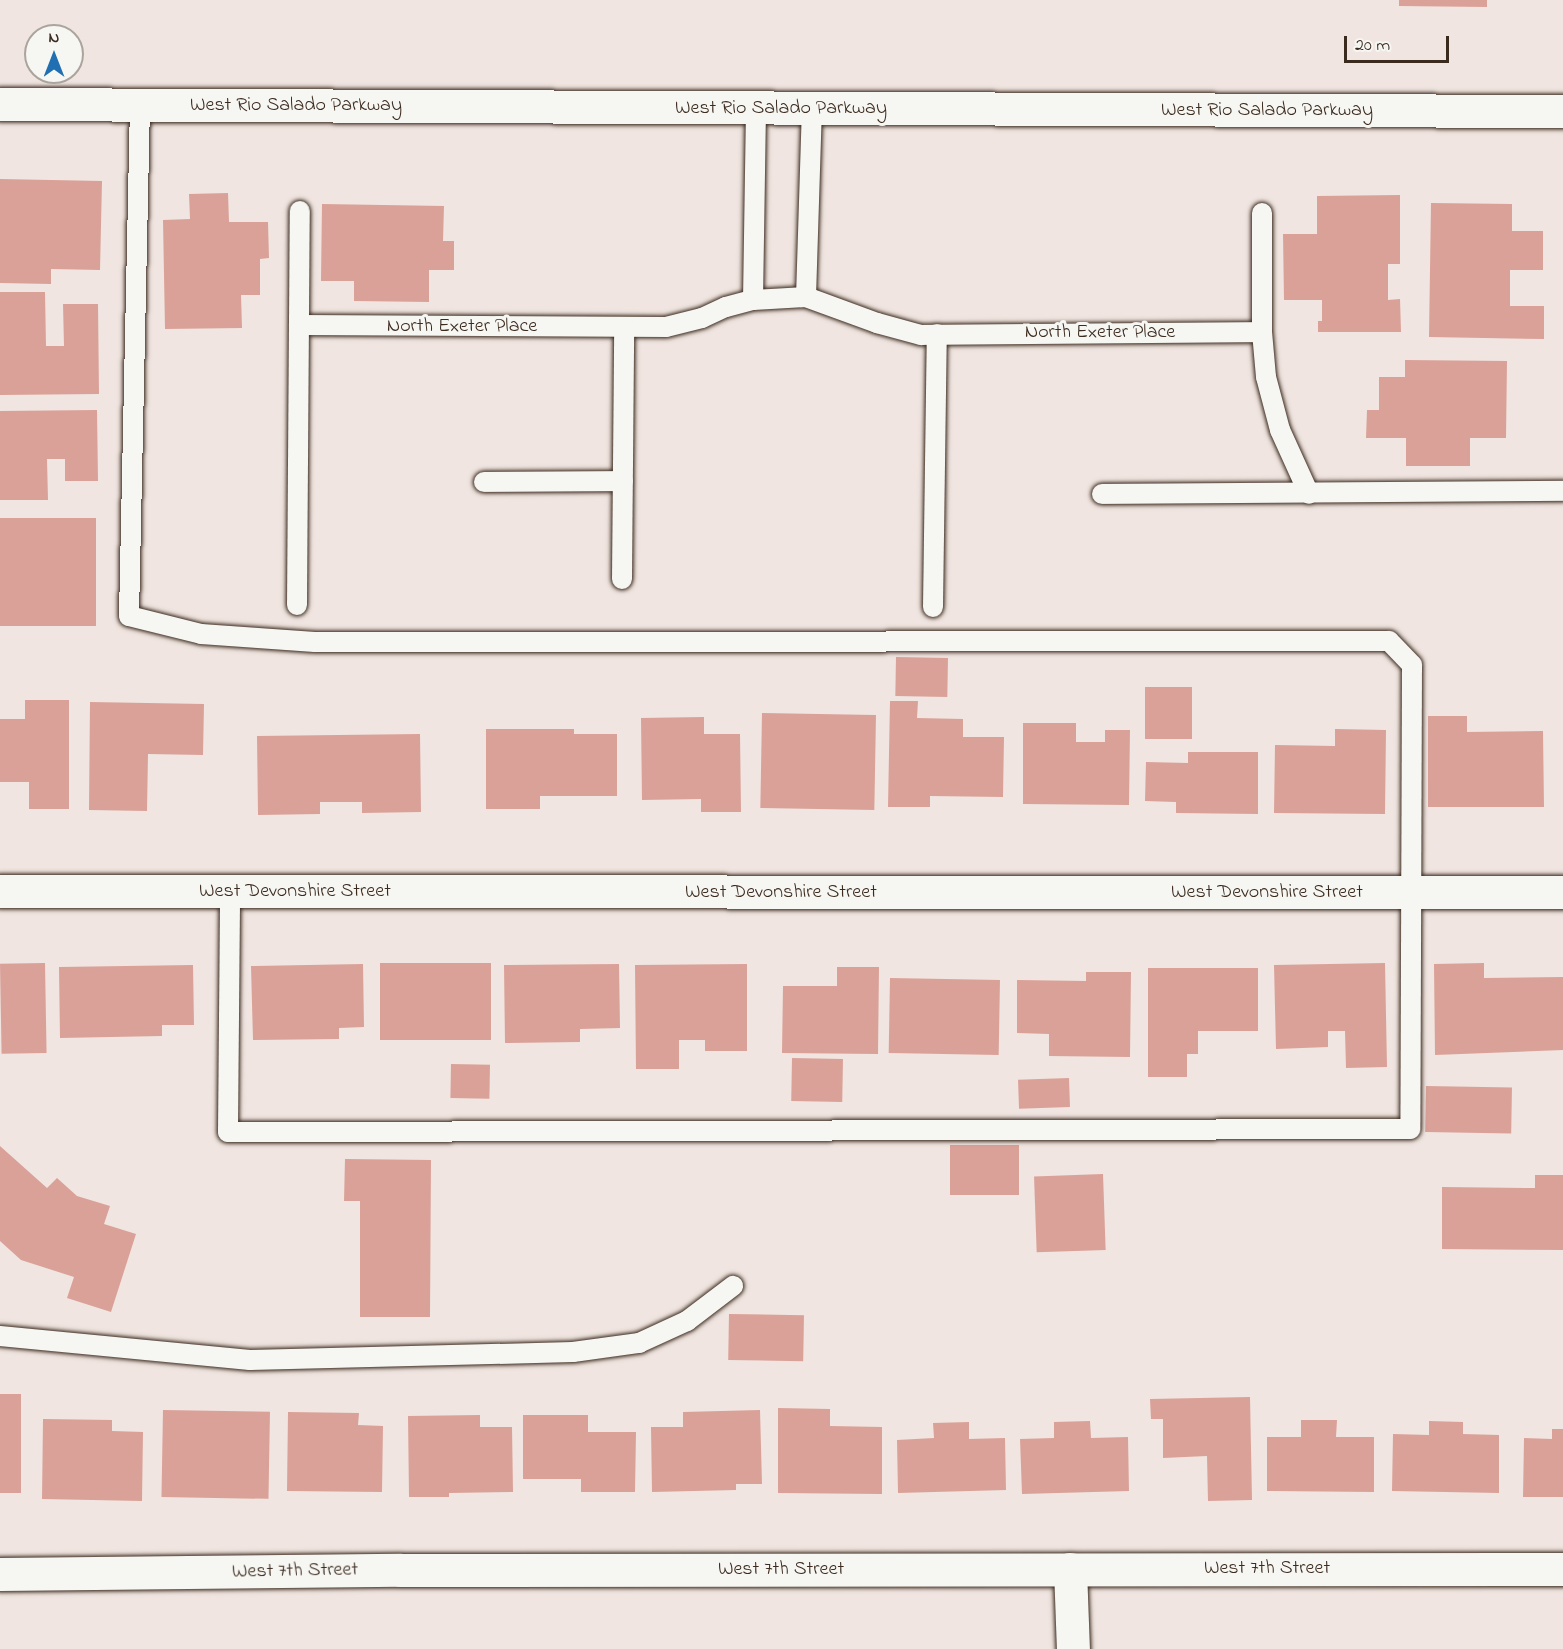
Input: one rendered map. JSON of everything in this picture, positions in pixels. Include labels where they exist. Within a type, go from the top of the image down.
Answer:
[{"type":"street","name":"West Rio Salado Parkway","points":[[0,104],[1563,111]]},
{"type":"street","name":"West Devonshire Street","points":[[0,891],[1563,892]]},
{"type":"street","points":[[1070,1569],[1073,1649]]},
{"type":"street","name":"West 7th Street","points":[[0,1574],[400,1570],[1563,1569]]},
{"type":"lane","points":[[140,104],[129,616],[201,634],[315,642],[1389,641],[1412,665],[1413,892],[1410,1130],[228,1132],[230,892]]},
{"type":"lane","points":[[753,300],[756,107]]},
{"type":"lane","points":[[806,297],[812,108]]},
{"type":"lane","points":[[297,605],[300,211]]},
{"type":"lane","points":[[1262,213],[1262,332],[1271,400],[1291,458],[1309,494]]},
{"type":"lane","name":"North Exeter Place","points":[[300,326],[666,327],[702,318],[726,307],[753,300],[806,297],[877,323],[921,335],[1262,332]]},
{"type":"lane","points":[[622,579],[624,327]]},
{"type":"lane","points":[[933,607],[937,334]]},
{"type":"lane","points":[[484,482],[623,481]]},
{"type":"lane","points":[[1102,494],[1563,491]]},
{"type":"lane","points":[[0,1336],[250,1360],[573,1352],[639,1343],[687,1322],[733,1286]]},
{"type":"building","points":[[1399,0],[1487,0],[1487,7],[1399,6]]},
{"type":"building","points":[[0,179],[102,181],[100,270],[51,269],[51,284],[0,283]]},
{"type":"building","points":[[228,193],[229,222],[268,222],[269,258],[260,259],[260,295],[241,295],[242,328],[165,329],[163,220],[190,219],[189,194]]},
{"type":"building","points":[[1400,195],[1400,264],[1388,264],[1388,300],[1400,299],[1401,332],[1318,332],[1318,321],[1322,321],[1322,300],[1284,300],[1283,234],[1317,234],[1317,196]]},
{"type":"building","points":[[1431,203],[1512,204],[1512,231],[1543,231],[1543,270],[1510,270],[1510,306],[1544,306],[1544,339],[1429,337]]},
{"type":"building","points":[[322,204],[444,206],[443,241],[454,241],[454,270],[429,270],[429,302],[354,301],[354,281],[321,281]]},
{"type":"building","points":[[0,292],[45,292],[46,346],[64,346],[63,304],[98,304],[99,394],[0,395]]},
{"type":"building","points":[[1405,360],[1507,361],[1506,438],[1470,438],[1470,466],[1406,466],[1406,438],[1366,438],[1367,410],[1379,410],[1379,377],[1405,377]]},
{"type":"building","points":[[97,410],[98,481],[65,481],[65,459],[47,459],[48,500],[0,500],[0,411]]},
{"type":"building","points":[[0,518],[96,518],[96,626],[0,626]]},
{"type":"building","points":[[896,657],[948,658],[947,697],[895,696]]},
{"type":"building","points":[[1145,687],[1192,687],[1192,739],[1145,739]]},
{"type":"building","points":[[25,700],[69,700],[69,809],[29,809],[29,782],[0,782],[0,719],[25,719]]},
{"type":"building","points":[[890,701],[918,701],[917,718],[963,719],[963,737],[1004,737],[1003,797],[930,796],[930,807],[888,807]]},
{"type":"building","points":[[90,702],[204,704],[203,755],[148,754],[147,811],[89,810]]},
{"type":"building","points":[[762,713],[876,715],[874,810],[760,808]]},
{"type":"building","points":[[1428,716],[1467,716],[1467,732],[1543,731],[1544,807],[1428,807]]},
{"type":"building","points":[[704,717],[704,734],[740,734],[741,812],[701,812],[701,799],[642,800],[641,718]]},
{"type":"building","points":[[1023,723],[1076,723],[1076,742],[1105,742],[1105,730],[1130,730],[1129,805],[1023,804]]},
{"type":"building","points":[[486,729],[574,729],[574,734],[617,734],[617,796],[540,796],[540,809],[486,809]]},
{"type":"building","points":[[1335,729],[1386,730],[1385,814],[1274,813],[1275,745],[1335,746]]},
{"type":"building","points":[[420,734],[421,812],[362,813],[362,802],[320,802],[320,814],[258,815],[257,736]]},
{"type":"building","points":[[1188,752],[1258,752],[1258,814],[1176,813],[1176,802],[1145,801],[1146,762],[1188,763]]},
{"type":"building","points":[[45,963],[47,1053],[2,1054],[0,964]]},
{"type":"building","points":[[380,963],[491,963],[491,1040],[380,1040]]},
{"type":"building","points":[[1385,963],[1387,1067],[1346,1068],[1345,1031],[1328,1031],[1328,1047],[1276,1049],[1274,965]]},
{"type":"building","points":[[1484,963],[1484,978],[1563,977],[1563,1050],[1435,1055],[1434,964]]},
{"type":"building","points":[[363,964],[364,1027],[339,1028],[339,1039],[253,1040],[251,966]]},
{"type":"building","points":[[619,964],[620,1028],[580,1029],[580,1042],[505,1043],[504,965]]},
{"type":"building","points":[[747,964],[747,1051],[705,1051],[705,1040],[679,1040],[679,1069],[636,1069],[635,965]]},
{"type":"building","points":[[193,965],[194,1025],[162,1025],[162,1036],[60,1038],[59,967]]},
{"type":"building","points":[[837,967],[879,967],[878,1054],[782,1053],[783,986],[837,986]]},
{"type":"building","points":[[1148,968],[1258,968],[1258,1031],[1198,1031],[1198,1054],[1187,1054],[1187,1077],[1148,1077]]},
{"type":"building","points":[[1086,972],[1131,972],[1130,1057],[1049,1056],[1049,1034],[1017,1033],[1017,980],[1086,981]]},
{"type":"building","points":[[890,978],[1000,980],[999,1055],[889,1053]]},
{"type":"building","points":[[792,1058],[843,1059],[842,1102],[791,1101]]},
{"type":"building","points":[[451,1064],[490,1065],[489,1099],[450,1098]]},
{"type":"building","points":[[1069,1078],[1070,1107],[1019,1109],[1018,1080]]},
{"type":"building","points":[[1426,1086],[1512,1088],[1511,1133],[1425,1132]]},
{"type":"building","points":[[950,1145],[1019,1145],[1019,1195],[950,1195]]},
{"type":"building","points":[[0,1146],[47,1188],[57,1178],[77,1196],[110,1206],[104,1224],[136,1234],[111,1312],[67,1298],[74,1277],[21,1260],[0,1241]]},
{"type":"building","points":[[345,1159],[431,1160],[430,1317],[360,1317],[360,1201],[344,1201]]},
{"type":"building","points":[[1103,1174],[1106,1250],[1037,1252],[1034,1176]]},
{"type":"building","points":[[1535,1175],[1563,1175],[1563,1250],[1442,1249],[1442,1187],[1535,1188]]},
{"type":"building","points":[[729,1314],[804,1315],[803,1361],[728,1360]]},
{"type":"building","points":[[0,1394],[21,1394],[21,1493],[0,1493]]},
{"type":"building","points":[[1250,1397],[1252,1500],[1208,1501],[1207,1456],[1163,1458],[1163,1419],[1151,1419],[1150,1399]]},
{"type":"building","points":[[778,1408],[830,1409],[830,1426],[882,1427],[882,1494],[778,1493]]},
{"type":"building","points":[[163,1410],[270,1412],[268,1499],[161,1497]]},
{"type":"building","points":[[760,1410],[762,1484],[736,1484],[736,1490],[652,1492],[651,1427],[683,1427],[683,1412]]},
{"type":"building","points":[[288,1412],[359,1413],[358,1425],[383,1426],[382,1492],[287,1491]]},
{"type":"building","points":[[480,1415],[480,1427],[512,1427],[513,1492],[449,1493],[449,1497],[409,1497],[408,1416]]},
{"type":"building","points":[[523,1415],[588,1415],[588,1432],[636,1432],[635,1492],[581,1492],[581,1479],[523,1479]]},
{"type":"building","points":[[43,1419],[112,1420],[112,1431],[143,1432],[142,1501],[42,1499]]},
{"type":"building","points":[[1301,1420],[1337,1420],[1336,1437],[1374,1437],[1374,1492],[1267,1491],[1267,1437],[1301,1437]]},
{"type":"building","points":[[1090,1421],[1091,1438],[1128,1437],[1129,1491],[1022,1494],[1020,1439],[1054,1438],[1054,1422]]},
{"type":"building","points":[[1429,1421],[1463,1422],[1463,1434],[1499,1435],[1499,1493],[1392,1491],[1393,1434],[1429,1435]]},
{"type":"building","points":[[969,1422],[969,1439],[1005,1438],[1006,1490],[898,1493],[897,1440],[934,1438],[933,1423]]},
{"type":"building","points":[[1552,1429],[1563,1429],[1563,1497],[1523,1497],[1524,1438],[1552,1439]]}]
